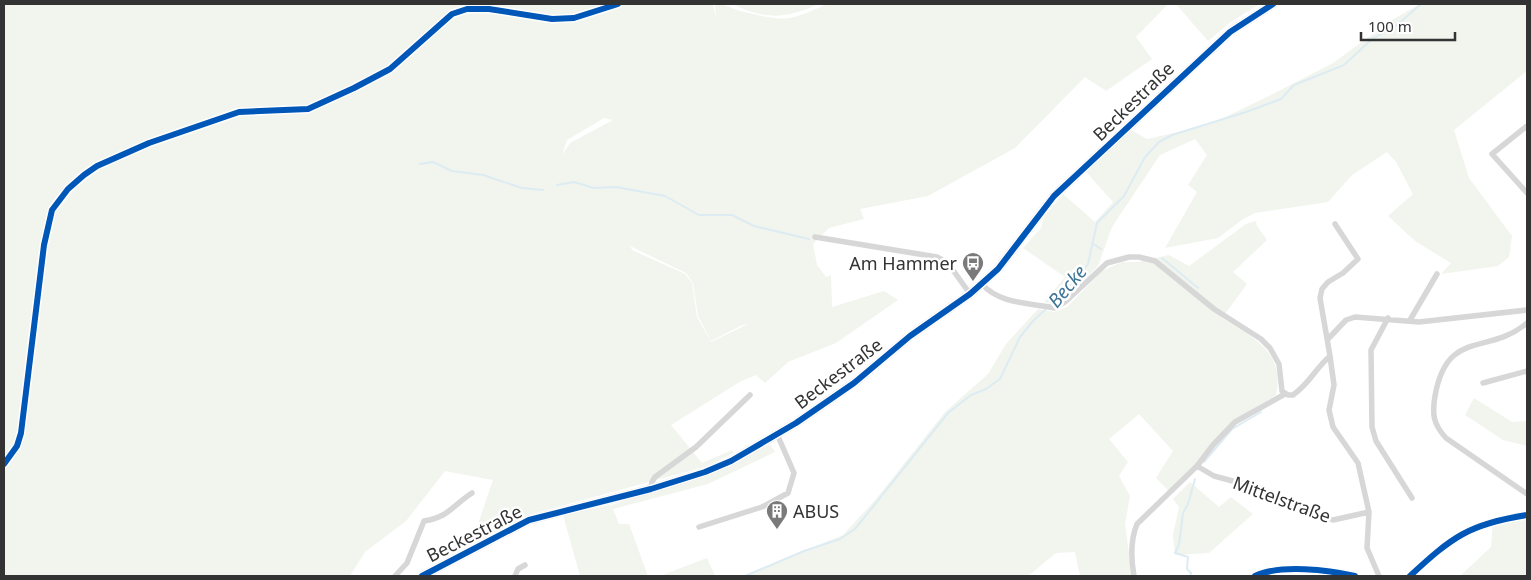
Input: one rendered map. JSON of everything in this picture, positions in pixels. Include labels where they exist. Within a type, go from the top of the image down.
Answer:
[{"type":"main road","name":"Beckestraße","points":[[422,576],[529,520],[651,489],[723,465],[777,434],[854,383],[910,336],[982,284],[998,269],[1054,196],[1230,32],[1273,4]]},
{"type":"street","points":[[4,464],[17,446],[21,433],[44,245],[52,210],[68,189],[84,175],[97,166],[149,143],[239,112],[308,109],[390,69],[452,14],[467,9],[489,9],[552,19],[574,18],[618,4]]},
{"type":"street","points":[[1527,126],[1492,154],[1527,193]]},
{"type":"street","points":[[1335,224],[1358,259],[1322,289],[1320,298],[1334,385],[1330,410],[1333,427],[1358,463],[1368,512],[1366,548],[1379,576]]},
{"type":"street","points":[[815,236],[833,241],[858,242],[937,257],[948,263],[970,294]]},
{"type":"street","points":[[982,284],[988,291],[1003,298],[1053,308],[1065,302],[1107,263],[1129,257],[1153,261],[1214,309],[1261,339],[1270,348],[1279,364],[1282,391],[1285,394]]},
{"type":"street","points":[[1410,320],[1437,274]]},
{"type":"street","points":[[1328,339],[1346,320],[1355,317],[1388,318],[1419,322],[1527,310]]},
{"type":"street","points":[[1388,318],[1371,350],[1372,427],[1376,441],[1412,498]]},
{"type":"street","points":[[1527,323],[1496,339],[1462,348],[1452,356],[1439,376],[1432,413],[1437,429],[1446,438],[1527,494]]},
{"type":"street","points":[[1134,576],[1131,559],[1134,532],[1137,524],[1197,466],[1213,445],[1235,422],[1285,394],[1293,395],[1308,385],[1320,365],[1330,356]]},
{"type":"street","points":[[1483,383],[1527,371]]},
{"type":"street","points":[[651,489],[655,477],[696,446],[750,395]]},
{"type":"street","points":[[700,527],[762,507],[788,493],[794,473],[777,434]]},
{"type":"street","name":"Mittelstraße","points":[[1197,466],[1214,476],[1239,481],[1259,488],[1333,520],[1368,512]]},
{"type":"street","points":[[395,576],[406,563],[424,522],[444,516],[458,502],[472,493]]},
{"type":"street","points":[[1410,576],[1440,549],[1462,533],[1490,521],[1527,515]]},
{"type":"street","points":[[515,576],[518,568],[525,565]]},
{"type":"street","points":[[1255,576],[1293,570],[1329,570],[1355,576]]},
{"type":"shaded area","points":[[4,4],[713,4],[716,18],[715,4],[766,17],[785,18],[802,15],[827,4],[1168,4],[1136,37],[1152,59],[1106,91],[1085,77],[1015,148],[928,196],[860,209],[864,219],[829,228],[813,244],[817,265],[826,277],[831,275],[832,307],[884,291],[898,300],[836,343],[788,362],[765,383],[756,375],[741,381],[671,425],[702,463],[732,450],[734,453],[704,467],[528,515],[483,538],[478,524],[493,480],[445,471],[406,521],[365,552],[350,576],[4,576]],"holes":[[[604,118],[613,120],[570,143],[562,155],[567,140]],[[630,246],[686,273],[693,283],[698,316],[711,341],[742,325],[748,324],[711,342],[697,317],[692,283],[685,274],[632,250]]]},
{"type":"shaded area","points":[[733,4],[819,4],[797,12],[776,16],[756,13]]},
{"type":"shaded area","points":[[1176,4],[1260,4],[1232,21],[1208,41]]},
{"type":"shaded area","points":[[1420,4],[1527,4],[1527,71],[1454,130],[1469,178],[1512,236],[1509,257],[1498,266],[1441,274],[1451,263],[1415,241],[1388,216],[1413,194],[1396,162],[1387,152],[1352,175],[1328,202],[1255,213],[1243,219],[1218,238],[1165,248],[1197,192],[1188,185],[1207,155],[1195,139],[1160,155],[1112,227],[1098,266],[1065,299],[1055,305],[1044,302],[1065,277],[1023,248],[1041,228],[1044,217],[1063,194],[1095,222],[1113,202],[1086,172],[1131,130],[1147,139],[1188,130],[1219,120],[1333,63],[1392,20]]},
{"type":"shaded area","points":[[1256,221],[1257,226],[1267,240],[1233,272],[1247,284],[1222,318],[1256,340],[1271,357],[1276,368],[1278,380],[1276,395],[1235,422],[1171,493],[1156,478],[1173,451],[1139,414],[1109,439],[1128,462],[1119,476],[1130,496],[1125,524],[1132,576],[1080,576],[1075,552],[1056,553],[1028,576],[743,576],[843,535],[876,499],[945,412],[988,374],[1006,344],[1038,309],[1054,312],[1067,307],[1102,271],[1122,262],[1139,262],[1169,255],[1189,266],[1246,224]]},
{"type":"shaded area","points":[[1474,398],[1512,422],[1527,421],[1527,446],[1503,440],[1465,415]]},
{"type":"shaded area","points":[[770,444],[775,452],[708,484],[613,509],[619,524],[629,524],[648,576],[580,576],[563,515],[611,505],[708,475]]},
{"type":"shaded area","points":[[1190,482],[1219,507],[1231,497],[1253,514],[1209,553],[1175,555],[1173,535],[1179,507],[1173,499]]},
{"type":"shaded area","points":[[1527,518],[1527,576],[1460,576],[1491,547],[1493,524]]},
{"type":"shaded area","points":[[707,558],[715,576],[660,576]]},
{"type":"waterway","name":"Becke","points":[[745,576],[804,551],[840,539],[855,529],[948,413],[971,395],[986,389],[1000,379],[1020,337],[1033,321],[1076,281],[1088,264],[1097,223],[1124,196],[1145,157],[1159,142],[1172,135],[1281,99],[1294,85],[1344,65],[1372,39],[1397,25],[1421,4]]},
{"type":"waterway","points":[[420,164],[433,162],[452,171],[483,175],[522,188],[543,190]]},
{"type":"waterway","points":[[557,185],[574,182],[594,188],[616,187],[665,196],[699,215],[732,215],[754,226],[809,239]]},
{"type":"waterway","points":[[1092,243],[1101,249]]},
{"type":"waterway","points":[[1162,258],[1198,288]]},
{"type":"waterway","points":[[1204,462],[1232,429],[1261,412]]},
{"type":"waterway","points":[[1190,576],[1191,573],[1187,569],[1188,557],[1175,553],[1179,544],[1183,513],[1188,504],[1195,479]]},
{"type":"cycle path","points":[[4,464],[17,446],[21,433],[44,245],[52,210],[68,189],[84,175],[97,166],[149,143],[239,112],[308,109],[390,69],[452,14],[467,9],[489,9],[552,19],[574,18],[618,4]]},
{"type":"cycle path","points":[[422,576],[529,520],[651,489],[705,472],[731,461],[796,423],[854,383],[910,336],[970,294],[998,269],[1054,196],[1230,32],[1273,4]]},
{"type":"cycle path","points":[[1410,576],[1438,551],[1462,534],[1490,523],[1527,515]]},
{"type":"cycle path","points":[[1255,576],[1265,572],[1291,569],[1319,570],[1355,576]]},
{"type":"place","name":"Am Hammer","points":[[973,282]]},
{"type":"place","name":"ABUS","points":[[777,530]]}]
